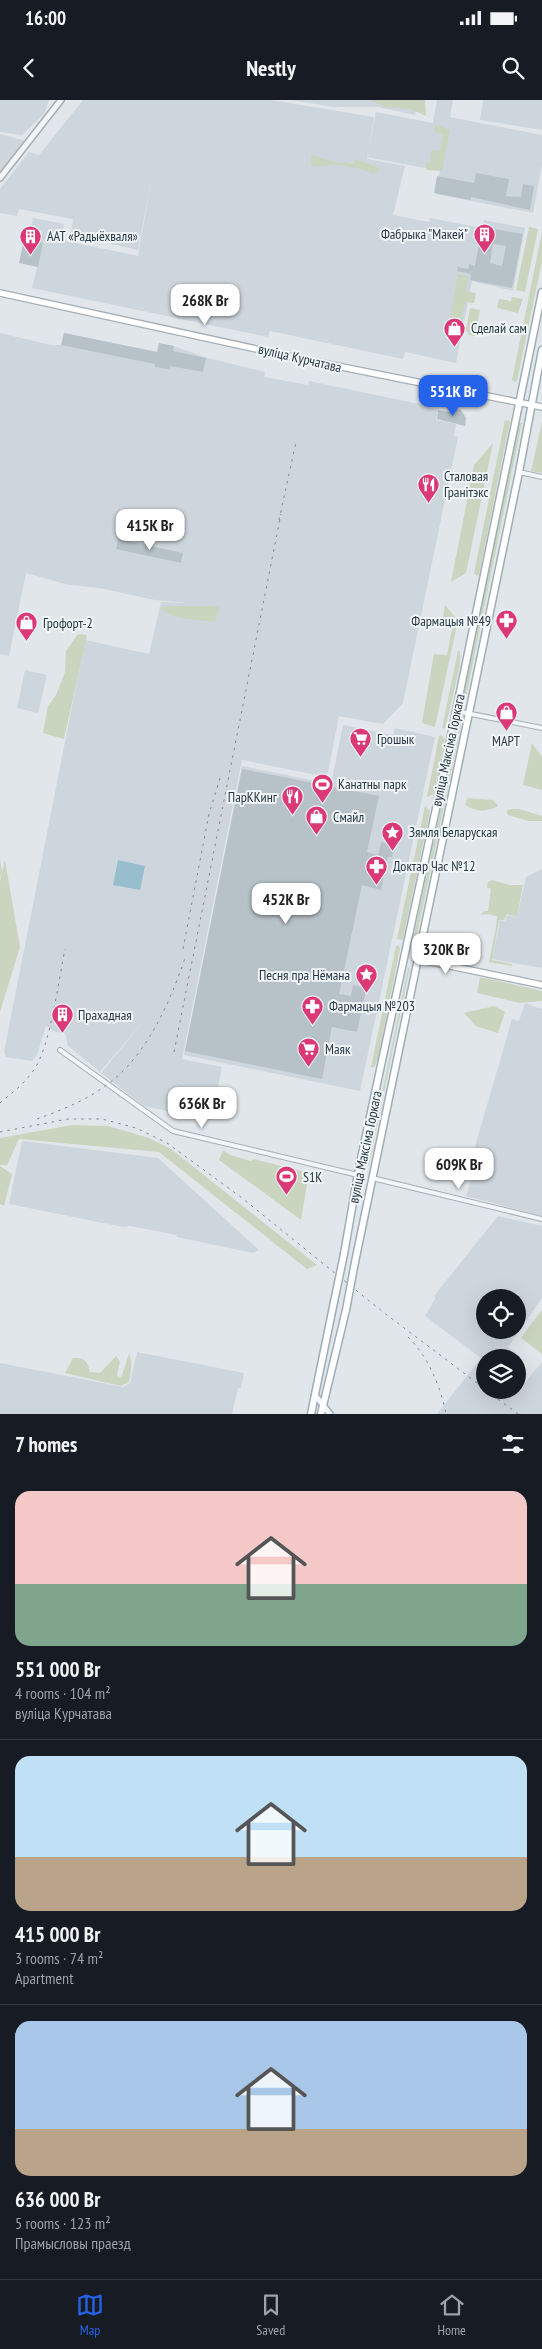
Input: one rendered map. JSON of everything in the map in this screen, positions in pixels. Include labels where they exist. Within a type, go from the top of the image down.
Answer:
[{"type":"main road","name":"вуліца Максіма Горкага","points":[[311,1414],[344,1254],[358,1175],[542,292]]},
{"type":"main road","name":"вуліца Курчатава","points":[[0,293],[321,363],[542,407]]},
{"type":"main road","name":"вуліца Максіма Горкага","points":[[321,1414],[346,1310],[519,472],[542,350]]},
{"type":"main road","points":[[405,956],[542,985]]},
{"type":"main road","points":[[315,1395],[324,1401]]},
{"type":"street","points":[[0,178],[61,100]]},
{"type":"street","points":[[519,472],[542,476]]},
{"type":"street","points":[[456,711],[542,728]]},
{"type":"street","points":[[60,1050],[172,1131],[358,1175]]},
{"type":"street","points":[[372,1178],[542,1219]]},
{"type":"street","points":[[324,1401],[330,1414]]},
{"type":"shaded area","points":[[0,100],[49,100],[44,114],[22,135],[0,132]]},
{"type":"shaded area","points":[[83,100],[271,100],[374,117],[367,159],[405,166],[393,215],[429,222],[430,218],[482,228],[484,220],[525,228],[513,291],[472,281],[456,363],[405,352],[403,359],[270,331],[268,337],[32,288],[43,243],[28,240],[33,218],[64,224],[62,240],[138,256],[152,176],[138,250],[71,235],[73,219],[19,209],[17,216],[0,213],[0,189],[29,152],[39,155]]},
{"type":"shaded area","points":[[290,100],[418,100],[415,115],[378,107],[335,107]]},
{"type":"shaded area","points":[[437,100],[453,100],[450,117],[542,135],[542,165],[533,213],[436,194],[440,171],[367,157],[376,112],[433,123]]},
{"type":"shaded area","points":[[483,100],[542,100],[542,130],[480,120]]},
{"type":"shaded area","points":[[0,134],[26,141],[0,173]]},
{"type":"shaded area","points":[[0,333],[51,345],[61,345],[64,333],[157,352],[174,346],[204,357],[265,372],[264,377],[308,385],[309,381],[419,404],[438,410],[436,420],[456,424],[454,436],[458,437],[403,703],[383,724],[339,716],[327,777],[242,760],[182,1059],[222,1067],[211,1120],[144,1106],[101,1073],[148,1016],[100,1072],[68,1046],[65,1033],[55,1032],[46,1026],[37,1055],[32,1061],[6,1057],[4,1052],[85,640],[149,654],[161,602],[187,603],[155,600],[99,588],[69,585],[26,573],[9,656],[0,654]]},
{"type":"shaded area","points":[[25,670],[47,675],[38,713],[17,708]]},
{"type":"shaded area","points":[[343,725],[393,735],[395,728],[435,737],[360,1091],[184,1055],[242,766],[331,784]]},
{"type":"shaded area","points":[[542,869],[542,968],[492,959],[500,920],[505,921],[507,915],[517,917],[526,877]]},
{"type":"shaded area","points":[[525,1003],[542,1009],[542,1216],[466,1196],[472,1177],[476,1178],[482,1160],[472,1157],[512,1019],[519,1021]]},
{"type":"shaded area","points":[[22,1141],[158,1158],[259,1250],[253,1253],[162,1232],[130,1226],[123,1227],[9,1204]]},
{"type":"shaded area","points":[[498,1216],[542,1226],[542,1298],[526,1321],[526,1289],[476,1289],[476,1339],[514,1339],[508,1347],[510,1349],[476,1349],[476,1354],[425,1316],[435,1299],[434,1296]]},
{"type":"shaded area","points":[[137,1352],[244,1373],[241,1388],[238,1388],[232,1414],[0,1414],[0,1363],[123,1387],[130,1383]]},
{"type":"shaded area","points":[[542,1362],[542,1414],[437,1414],[476,1365],[476,1399],[526,1399],[526,1381]]},
{"type":"green space","points":[[370,100],[425,100],[426,116],[410,109],[386,107]]},
{"type":"green space","points":[[439,125],[450,130],[442,171],[427,170],[425,164],[431,162],[430,155],[432,150],[440,150],[443,135],[434,131],[435,126]]},
{"type":"green space","points":[[311,155],[338,163],[346,162],[354,165],[355,159],[380,169],[374,174],[341,165],[314,166],[311,165]]},
{"type":"green space","points":[[529,227],[538,229],[525,292],[516,290]]},
{"type":"green space","points":[[542,232],[542,261],[517,381],[514,382],[512,380]]},
{"type":"green space","points":[[458,274],[468,276],[466,291],[476,293],[474,303],[465,302],[460,329],[448,327]]},
{"type":"green space","points":[[512,297],[523,299],[518,313],[497,308],[499,299],[511,301]]},
{"type":"green space","points":[[470,308],[480,310],[475,336],[469,335],[466,330]]},
{"type":"green space","points":[[505,420],[510,421],[479,575],[477,576],[474,573]]},
{"type":"green space","points":[[518,422],[522,423],[466,697],[462,697]]},
{"type":"green space","points":[[542,422],[542,473],[531,471]]},
{"type":"green space","points":[[493,443],[466,573],[451,582],[474,465]]},
{"type":"green space","points":[[445,605],[457,619],[457,625],[435,727],[422,722],[434,654],[447,655],[452,629],[443,617]]},
{"type":"green space","points":[[165,606],[220,606],[215,622],[186,619],[172,615],[160,608]]},
{"type":"green space","points":[[78,634],[87,635],[64,739],[43,733],[48,706],[56,695],[65,672],[66,651]]},
{"type":"green space","points":[[458,651],[460,651],[460,665],[445,729],[442,728]]},
{"type":"green space","points":[[460,719],[462,720],[415,944],[412,944]]},
{"type":"green space","points":[[441,735],[445,739],[434,794],[427,797],[439,736]]},
{"type":"green space","points":[[532,743],[542,757],[542,790],[523,785]]},
{"type":"green space","points":[[467,798],[493,800],[498,806],[486,810],[473,809],[465,805]]},
{"type":"green space","points":[[425,806],[430,811],[403,939],[400,940],[397,939]]},
{"type":"green space","points":[[519,809],[542,816],[542,821],[528,821],[508,815],[506,811]]},
{"type":"green space","points":[[0,859],[2,872],[0,878]]},
{"type":"green space","points":[[5,860],[20,947],[0,1012],[0,882]]},
{"type":"green space","points":[[492,880],[510,885],[523,885],[517,917],[507,914],[504,920],[499,920],[492,960],[512,964],[512,966],[489,962],[497,916],[481,915],[484,911],[488,911],[491,889],[487,887],[488,882]]},
{"type":"green space","points":[[398,945],[400,948],[378,1059],[374,1067],[371,1067],[396,946]]},
{"type":"green space","points":[[410,967],[369,1165],[367,1165],[408,968]]},
{"type":"green space","points":[[480,977],[542,991],[542,1001],[520,1003],[477,993]]},
{"type":"green space","points":[[494,1006],[505,1012],[498,1033],[476,1026],[464,1013]]},
{"type":"green space","points":[[72,1125],[108,1126],[149,1138],[171,1149],[317,1265],[307,1269],[159,1152],[19,1139],[7,1165],[0,1165],[0,1138]]},
{"type":"green space","name":"S1K","points":[[223,1150],[230,1155],[251,1161],[254,1159],[309,1173],[301,1220],[219,1160]]},
{"type":"green space","points":[[0,1166],[12,1174],[4,1206],[0,1204]]},
{"type":"green space","points":[[542,1310],[542,1354],[522,1339],[526,1339],[526,1331]]},
{"type":"green space","points":[[129,1354],[131,1371],[129,1382],[121,1386],[65,1373],[73,1358],[85,1360],[90,1372],[100,1373],[116,1356],[120,1362],[117,1375],[121,1378]]},
{"type":"water","points":[[118,860],[145,866],[140,890],[113,885]]},
{"type":"building","points":[[476,173],[509,179],[506,196],[521,197],[523,184],[534,186],[530,210],[471,197],[470,200],[434,193],[437,176],[474,183]]},
{"type":"building","points":[[482,227],[523,234],[512,288],[470,280],[471,274],[457,271],[458,267],[468,269],[469,264],[475,266]],"holes":[[[493,244],[506,246],[502,266],[490,263]]]},
{"type":"building","name":"ААТ «Радыёхваля»","points":[[24,239],[43,243],[38,267],[19,263]]},
{"type":"building","points":[[64,333],[157,352],[159,343],[174,346],[173,351],[206,358],[203,372],[170,366],[169,369],[155,367],[155,364],[61,345]]},
{"type":"building","points":[[455,409],[461,410],[466,418],[465,426],[437,419],[438,410],[454,413]]},
{"type":"building","points":[[118,539],[183,553],[181,563],[116,549]]},
{"type":"building","points":[[242,769],[379,796],[367,852],[378,855],[381,842],[395,845],[392,857],[388,857],[381,890],[362,885],[339,994],[351,996],[353,985],[367,988],[357,1032],[332,1027],[322,1079],[185,1051]]},
{"type":"railway","points":[[279,520],[296,442]]},
{"type":"railway","points":[[174,1052],[281,514]]},
{"type":"railway","points":[[183,949],[209,814],[221,775]]},
{"type":"railway","points":[[0,1103],[26,1080],[39,1061],[49,1030],[65,949]]},
{"type":"railway","points":[[37,1119],[92,1095],[122,1072],[135,1058],[165,1008],[186,955]]},
{"type":"railway","points":[[0,1132],[68,1119],[102,1119],[136,1128],[167,1143],[242,1198],[383,1312],[476,1382]]},
{"type":"railway","points":[[408,1337],[422,1354],[433,1372],[446,1414]]},
{"type":"railway","points":[[498,1399],[518,1414]]},
{"type":"place","name":"Фабрыка \"Макей\"","points":[[484,253]]},
{"type":"place","name":"ААТ «Радыёхваля»","points":[[31,255]]},
{"type":"place","name":"Сделай сам","points":[[455,347]]},
{"type":"place","name":"Сталовая Гранітэкс","points":[[428,503]]},
{"type":"place","name":"Фармацыя №49","points":[[507,640]]},
{"type":"place","name":"Грофорт-2","points":[[27,642]]},
{"type":"place","name":"МАРТ","points":[[506,732]]},
{"type":"place","name":"Грошык","points":[[361,758]]},
{"type":"place","name":"Канатны парк","points":[[322,803]]},
{"type":"place","name":"ПарККинг","points":[[293,816]]},
{"type":"place","name":"Смайл","points":[[317,836]]},
{"type":"place","name":"Зямля Беларуская","points":[[393,851]]},
{"type":"place","name":"Доктар Час №12","points":[[377,885]]},
{"type":"place","name":"Песня пра Нёмана","points":[[366,994]]},
{"type":"place","name":"Фармацыя №203","points":[[313,1025]]},
{"type":"place","name":"Прахадная","points":[[62,1034]]},
{"type":"place","name":"Маяк","points":[[309,1068]]},
{"type":"place","name":"S1K","points":[[287,1196]]}]
